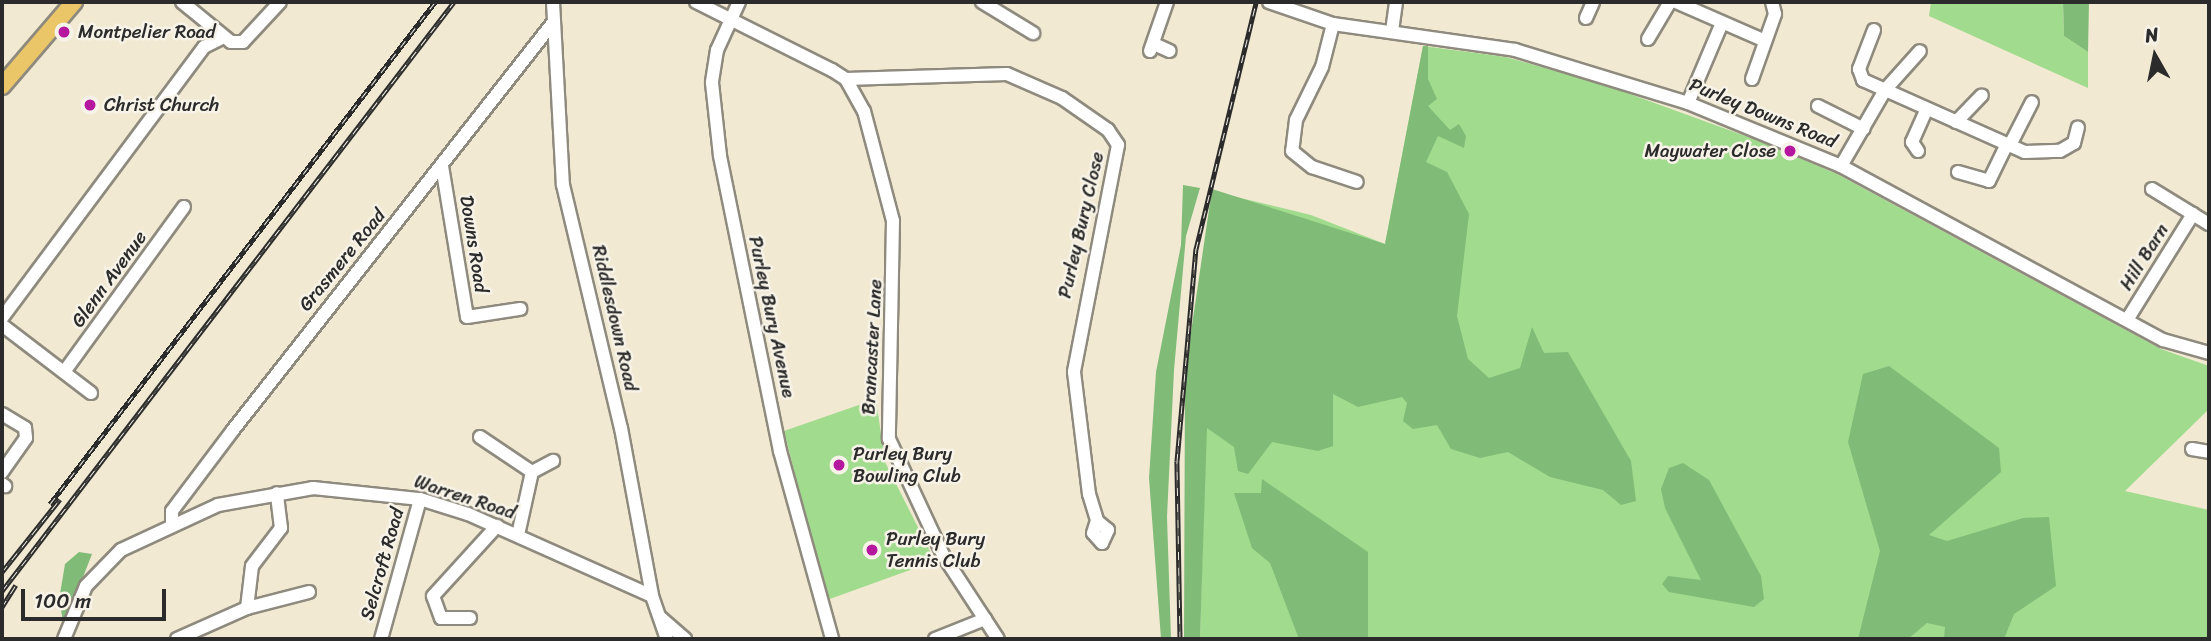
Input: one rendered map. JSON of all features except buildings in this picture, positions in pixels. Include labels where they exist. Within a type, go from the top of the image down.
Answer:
[{"type":"main road","points":[[2,86],[74,2]]},
{"type":"street","points":[[182,2],[220,38],[243,42],[280,2]]},
{"type":"street","name":"Riddlesdown Road","points":[[554,2],[552,24],[563,185],[621,428],[652,596],[667,639]]},
{"type":"street","points":[[696,2],[846,79]]},
{"type":"street","name":"Purley Bury Avenue","points":[[739,2],[727,20],[712,83],[720,156],[780,452],[832,639]]},
{"type":"street","points":[[982,2],[1033,33]]},
{"type":"street","points":[[1167,2],[1152,47],[1170,51]]},
{"type":"street","points":[[1392,31],[1396,2]]},
{"type":"street","points":[[1586,18],[1593,2]]},
{"type":"street","points":[[1648,39],[1670,2]]},
{"type":"street","points":[[1752,79],[1763,40],[1775,14],[1772,2]]},
{"type":"street","name":"Purley Downs Road","points":[[1271,3],[1333,24],[1515,50],[1688,103],[1841,166],[2173,344],[2209,353]]},
{"type":"street","points":[[1685,3],[1722,23],[1763,40]]},
{"type":"street","points":[[1688,103],[1722,23]]},
{"type":"street","name":"Grasmere Road","points":[[172,525],[173,511],[194,481],[552,24]]},
{"type":"street","points":[[1333,24],[1322,67],[1290,138],[1298,161],[1352,176]]},
{"type":"street","points":[[1874,30],[1859,74],[1885,90],[2008,145],[2035,154],[2060,151],[2074,142],[2078,127]]},
{"type":"street","points":[[2,318],[7,299],[204,47],[220,38]]},
{"type":"street","points":[[1841,166],[1885,90],[1920,51]]},
{"type":"street","name":"Purley Bury Close","points":[[846,79],[1007,74],[1062,98],[1108,130],[1118,145],[1074,372],[1078,442],[1097,522]]},
{"type":"street","name":"Brancaster Lane","points":[[846,79],[872,132],[892,221],[896,304],[886,412],[894,457],[998,639]]},
{"type":"street","points":[[1956,122],[1982,95]]},
{"type":"street","points":[[1958,172],[1989,181],[2032,102]]},
{"type":"street","points":[[1818,106],[1864,129]]},
{"type":"street","points":[[1918,151],[1912,142],[1927,109]]},
{"type":"street","name":"Downs Road","points":[[442,166],[467,317],[520,309]]},
{"type":"street","name":"Hill Barn","points":[[2152,190],[2209,224]]},
{"type":"street","name":"Glenn Avenue","points":[[64,372],[184,207]]},
{"type":"street","name":"Hill Barn","points":[[2127,320],[2193,214]]},
{"type":"street","points":[[2,326],[91,393]]},
{"type":"street","points":[[2,414],[25,428],[26,438],[2,472]]},
{"type":"street","points":[[480,437],[532,472]]},
{"type":"street","points":[[2192,449],[2209,452]]},
{"type":"street","points":[[518,535],[532,472],[553,461]]},
{"type":"street","name":"Warren Road","points":[[64,639],[80,597],[103,564],[172,525],[218,506],[277,493],[349,488],[420,499],[497,526],[652,596]]},
{"type":"street","points":[[247,608],[252,566],[281,528],[277,493]]},
{"type":"street","name":"Selcroft Road","points":[[381,639],[420,499]]},
{"type":"street","points":[[470,618],[441,618],[433,596],[497,526]]},
{"type":"street","points":[[177,639],[247,608],[309,592]]},
{"type":"street","points":[[658,616],[685,639]]},
{"type":"street","points":[[935,639],[985,619]]},
{"type":"green space","points":[[1931,2],[2063,2],[2064,36],[2088,52],[2088,88],[1929,16]]},
{"type":"green space","points":[[2063,2],[2089,2],[2088,52],[2064,36]]},
{"type":"green space","points":[[1423,46],[1506,57],[1608,86],[1759,141],[1837,174],[2161,349],[2209,366],[2209,409],[2125,491],[2209,510],[2209,639],[1200,639],[1206,427],[1224,194],[1311,215],[1385,244]]},
{"type":"green space","points":[[1423,46],[1428,46],[1428,79],[1437,99],[1428,106],[1450,130],[1459,124],[1466,136],[1464,148],[1438,136],[1426,162],[1447,172],[1469,214],[1457,316],[1468,359],[1489,378],[1520,368],[1532,327],[1544,353],[1568,352],[1631,461],[1636,501],[1621,505],[1603,490],[1550,477],[1508,452],[1480,458],[1451,449],[1437,425],[1413,429],[1403,421],[1407,403],[1402,397],[1358,407],[1333,394],[1333,446],[1318,451],[1272,442],[1248,474],[1238,471],[1234,447],[1207,428],[1200,639],[1184,639],[1185,373],[1212,189],[1385,244]]},
{"type":"green space","points":[[1183,185],[1200,188],[1186,236],[1174,370],[1167,517],[1171,639],[1161,639],[1149,478],[1156,372],[1181,245]]},
{"type":"green space","points":[[1889,366],[1999,448],[2001,472],[1929,535],[1947,541],[2023,518],[2049,517],[2056,586],[2014,614],[2004,639],[1944,639],[1945,627],[1927,623],[1908,639],[1858,639],[1880,551],[1848,442],[1863,374]]},
{"type":"green space","points":[[876,399],[885,462],[935,561],[827,600],[784,431]]},
{"type":"green space","points":[[1683,463],[1709,480],[1761,576],[1764,599],[1754,607],[1669,592],[1662,584],[1668,576],[1701,580],[1665,508],[1661,489],[1669,468]]},
{"type":"green space","points":[[1262,479],[1368,552],[1368,639],[1299,639],[1270,563],[1252,548],[1234,493],[1261,493]]},
{"type":"green space","points":[[79,552],[92,554],[64,626],[59,600],[65,564]]},
{"type":"railway","points":[[50,504],[435,2]]},
{"type":"railway","points":[[2,591],[454,2]]},
{"type":"railway","points":[[1180,639],[1177,461],[1196,249],[1256,2]]},
{"type":"railway","points":[[2,572],[60,499]]},
{"type":"railway","points":[[2,607],[16,585]]},
{"type":"place","name":"Montpelier Road","points":[[64,32]]},
{"type":"place","name":"Christ Church","points":[[90,105]]},
{"type":"place","name":"Maywater Close","points":[[1790,151]]},
{"type":"place","name":"Purley Bury Bowling Club","points":[[839,465]]},
{"type":"place","name":"Purley Bury Tennis Club","points":[[872,550]]}]
